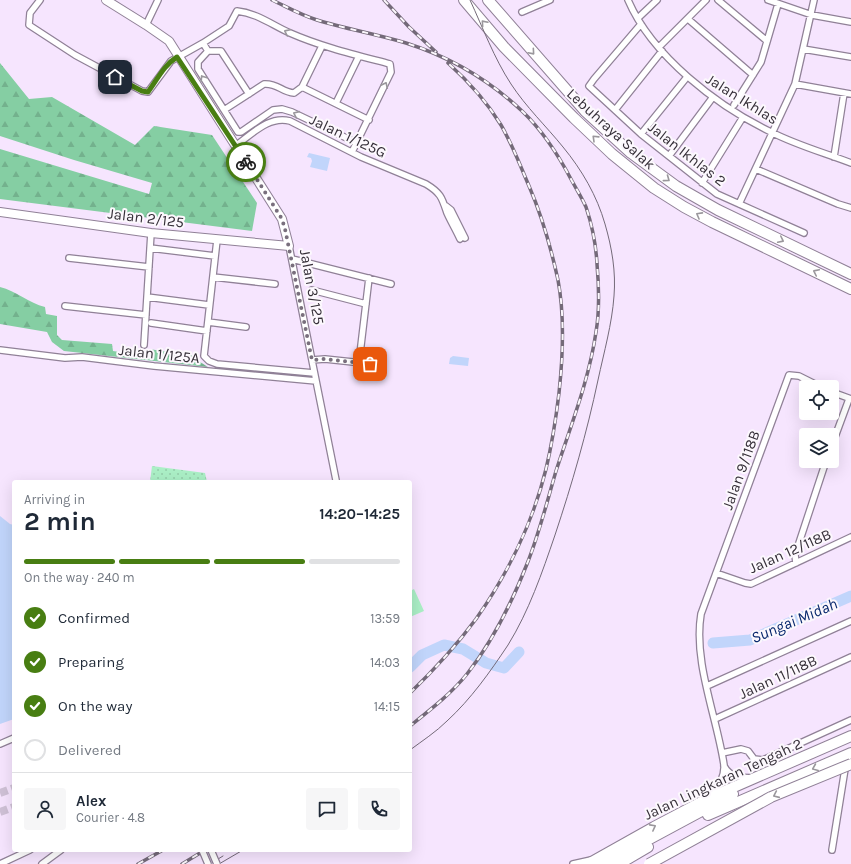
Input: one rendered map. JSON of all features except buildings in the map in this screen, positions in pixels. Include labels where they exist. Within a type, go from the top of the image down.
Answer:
[{"type":"highway","name":"Lebuhraya Salak","points":[[464,0],[504,47],[574,118],[612,154],[654,188],[684,207],[712,222],[851,289]]},
{"type":"highway","name":"Lebuhraya Salak","points":[[488,0],[585,111],[631,153],[676,186],[718,210],[851,274]]},
{"type":"highway","name":"Jalan Lingkaran Tengah 2","points":[[595,863],[711,797],[851,736]]},
{"type":"highway","points":[[595,863],[730,796],[851,743]]},
{"type":"highway","name":"Jalan Lingkaran Tengah 2","points":[[619,864],[700,819],[740,800],[847,754]]},
{"type":"highway","points":[[649,864],[771,797],[851,764]]},
{"type":"street","points":[[40,0],[30,13],[29,25],[76,55],[142,91],[148,92],[171,61],[203,43],[228,26],[237,11],[248,12],[290,33],[322,46],[390,64],[391,72],[369,120],[352,152]]},
{"type":"street","name":"Jalan 3/125","points":[[106,0],[169,41],[177,57],[282,219],[292,259],[336,480]]},
{"type":"street","points":[[146,25],[158,0]]},
{"type":"street","points":[[522,12],[550,0]]},
{"type":"street","name":"Jalan Ikhlas","points":[[628,0],[641,24],[661,49],[687,77],[713,97],[743,117],[772,133],[851,163]]},
{"type":"street","points":[[638,18],[657,0]]},
{"type":"street","points":[[615,110],[661,49],[706,0]]},
{"type":"street","points":[[718,0],[767,41]]},
{"type":"street","points":[[768,0],[812,15],[851,22]]},
{"type":"street","points":[[739,204],[795,84],[812,15],[814,0]]},
{"type":"street","points":[[734,105],[761,62],[778,4]]},
{"type":"street","points":[[688,20],[753,75]]},
{"type":"street","name":"Jalan Ikhlas 2","points":[[641,24],[589,86],[641,134],[717,194],[804,233]]},
{"type":"street","points":[[203,43],[208,51]]},
{"type":"street","points":[[224,110],[264,84],[272,83],[287,92],[294,93],[302,87],[322,46]]},
{"type":"street","points":[[803,49],[851,57]]},
{"type":"street","points":[[249,94],[221,51],[208,51],[198,62],[198,70],[237,131],[240,132],[273,110],[282,109],[292,112],[357,143]]},
{"type":"street","points":[[336,104],[359,56]]},
{"type":"street","points":[[641,134],[687,77]]},
{"type":"street","points":[[795,84],[851,94]]},
{"type":"street","points":[[302,87],[369,120]]},
{"type":"street","points":[[834,157],[844,93]]},
{"type":"street","points":[[669,156],[713,97]]},
{"type":"street","points":[[702,183],[743,117]]},
{"type":"street","name":"Jalan 1/125G","points":[[236,146],[266,124],[283,119],[290,121],[352,152],[426,184],[437,192],[462,237]]},
{"type":"street","points":[[756,168],[838,204],[851,208]]},
{"type":"street","name":"Jalan 2/125","points":[[0,212],[151,233],[289,246]]},
{"type":"street","points":[[144,345],[151,233]]},
{"type":"street","points":[[217,240],[204,356],[207,360],[217,364],[314,373]]},
{"type":"street","points":[[150,248],[215,256]]},
{"type":"street","points":[[69,258],[149,267]]},
{"type":"street","points":[[292,259],[391,284]]},
{"type":"street","points":[[213,277],[275,284]]},
{"type":"street","points":[[359,362],[369,278]]},
{"type":"street","points":[[312,290],[366,304]]},
{"type":"street","points":[[147,297],[210,305]]},
{"type":"street","points":[[65,306],[146,315]]},
{"type":"street","points":[[208,322],[246,327]]},
{"type":"street","points":[[151,323],[207,331]]},
{"type":"street","name":"Jalan 1/125A","points":[[0,350],[65,358],[82,357],[154,366],[316,381]]},
{"type":"street","points":[[312,360],[325,359],[381,365]]},
{"type":"street","name":"Jalan 9/118B","points":[[724,765],[698,642],[699,624],[706,598],[789,375],[799,376],[807,380]]},
{"type":"street","points":[[839,395],[850,399],[839,428]]},
{"type":"street","points":[[796,563],[795,555],[824,468]]},
{"type":"street","name":"Jalan 12/118B","points":[[716,573],[751,584],[851,537]]},
{"type":"street","points":[[707,686],[851,622]]},
{"type":"street","name":"Jalan 11/118B","points":[[715,719],[851,656]]},
{"type":"street","points":[[722,753],[741,750],[748,751],[754,759],[763,760],[851,720]]},
{"type":"street","points":[[0,744],[12,739]]},
{"type":"street","points":[[832,850],[847,754]]},
{"type":"street","points":[[724,765],[731,775],[755,778]]},
{"type":"street","points":[[711,797],[719,787],[724,771],[724,765]]},
{"type":"street","points":[[0,864],[26,852]]},
{"type":"street","points":[[42,864],[58,852]]},
{"type":"street","points":[[203,852],[208,864]]},
{"type":"street","points":[[212,852],[217,864]]},
{"type":"street","points":[[574,864],[595,863]]},
{"type":"green space","points":[[0,63],[29,99],[52,97],[135,145],[154,126],[212,135],[257,203],[252,231],[0,199],[0,149],[149,194],[152,183],[0,136]]},
{"type":"green space","points":[[0,287],[12,291],[33,303],[45,307],[46,314],[57,316],[57,335],[62,340],[112,344],[113,351],[147,356],[149,349],[196,356],[197,360],[208,367],[64,351],[52,342],[47,332],[0,324]]},
{"type":"green space","points":[[152,466],[205,473],[207,480],[150,480]]},
{"type":"green space","points":[[414,589],[424,611],[412,616],[412,590]]},
{"type":"water","points":[[309,153],[330,158],[327,171],[310,167],[312,161],[311,158],[307,157]]},
{"type":"water","points":[[453,356],[469,358],[468,366],[449,364],[450,358]]},
{"type":"water","points":[[0,516],[12,524],[12,720],[0,724]]},
{"type":"waterway","name":"Sungai Midah","points":[[713,643],[750,640],[851,596]]},
{"type":"waterway","name":"Sungai Midah","points":[[412,665],[422,655],[444,645],[463,649],[486,663],[504,668],[519,652]]},
{"type":"tunnel","points":[[0,793],[12,789]]},
{"type":"tunnel","points":[[0,812],[12,808]]},
{"type":"tram line","points":[[412,749],[443,725],[456,713],[472,694],[508,645],[529,605],[555,535],[579,458],[608,338],[614,296],[614,269],[610,242],[598,203],[583,174],[570,156],[523,101],[511,84],[494,53],[470,0]]},
{"type":"tram line","points":[[219,864],[240,852]]},
{"type":"tram line","points":[[210,864],[223,856]]},
{"type":"railway","points":[[272,0],[317,20],[406,43],[438,55],[468,70],[496,89],[530,119],[562,162],[586,207],[593,235],[599,298],[593,350],[579,402],[531,553],[508,607],[493,635],[467,674],[440,702],[412,724]]},
{"type":"railway","points":[[384,0],[409,27],[436,52]]},
{"type":"railway","points":[[412,691],[428,676],[461,639],[476,619],[498,584],[518,547],[534,509],[546,469],[555,421],[562,365],[562,308],[558,280],[546,232],[534,197],[501,125],[477,92],[448,63]]},
{"type":"railway","points":[[138,864],[159,852]]},
{"type":"railway","points":[[182,864],[202,852]]},
{"type":"way so far","points":[[246,162],[282,219],[292,259],[312,360],[325,359],[370,364]]},
{"type":"route","points":[[115,77],[142,91],[148,92],[166,67],[177,57],[246,162]]}]
